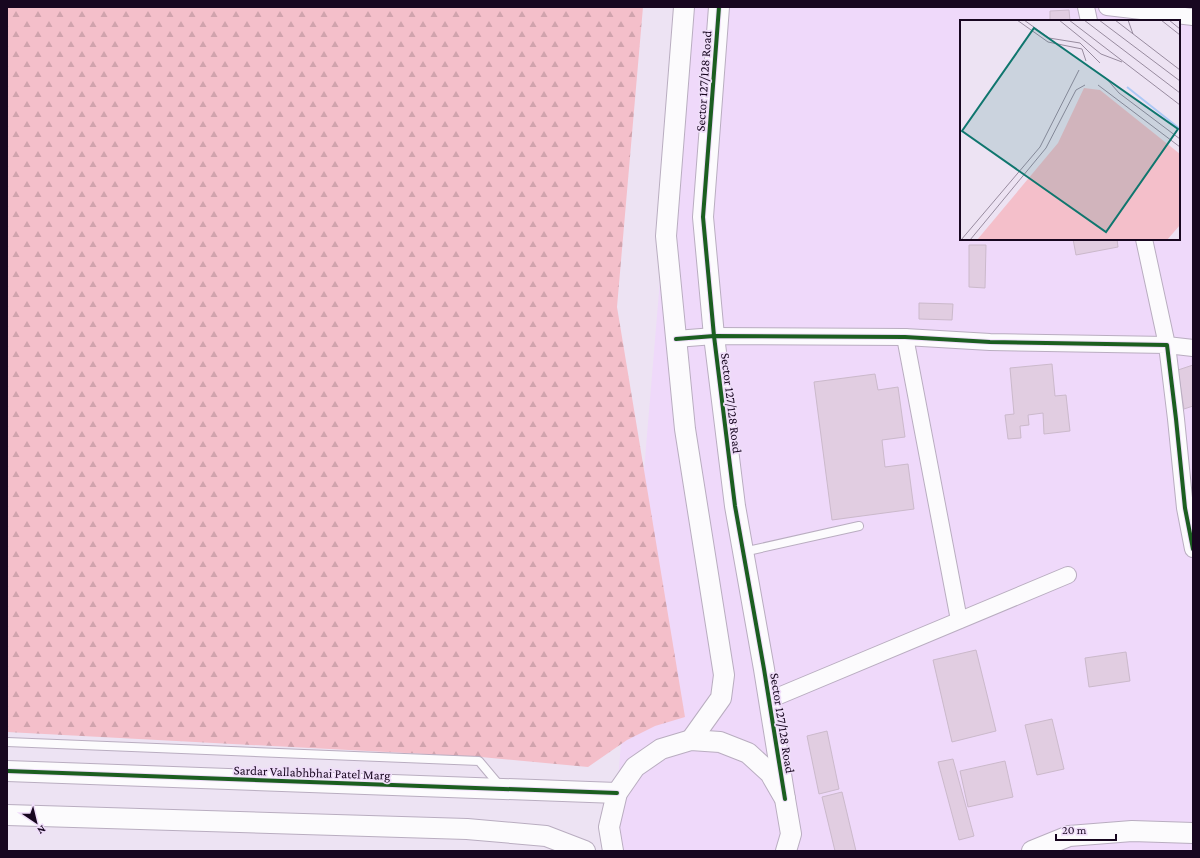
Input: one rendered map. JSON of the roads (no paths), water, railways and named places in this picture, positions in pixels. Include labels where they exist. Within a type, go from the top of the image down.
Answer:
[{"type":"street","name":"Sector 127/128 Road","points":[[684,7],[666,236],[685,428],[724,675],[721,698],[691,740]]},
{"type":"street","name":"Sector 127/128 Road","points":[[719,7],[703,217],[714,336],[735,506],[769,700],[790,834],[786,851]]},
{"type":"street","points":[[1086,7],[1089,20]]},
{"type":"street","points":[[1107,7],[1193,17]]},
{"type":"street","points":[[1144,240],[1167,345],[1176,419],[1184,508],[1193,549]]},
{"type":"street","points":[[676,339],[714,336],[905,337],[990,342],[1167,345],[1193,348]]},
{"type":"street","points":[[905,337],[958,620]]},
{"type":"street","points":[[769,700],[1068,575]]},
{"type":"street","points":[[613,851],[609,827],[617,793],[635,767],[661,749],[691,740],[720,742],[748,753],[770,773],[785,799]]},
{"type":"street","name":"Sardar Vallabhbhai Patel Marg","points":[[7,771],[617,793]]},
{"type":"street","points":[[7,815],[467,829],[546,836],[585,851]]},
{"type":"street","points":[[1032,851],[1068,836],[1132,831],[1193,833]]},
{"type":"lane","points":[[744,552],[859,526]]},
{"type":"lane","points":[[7,742],[479,761],[502,788]]}]
